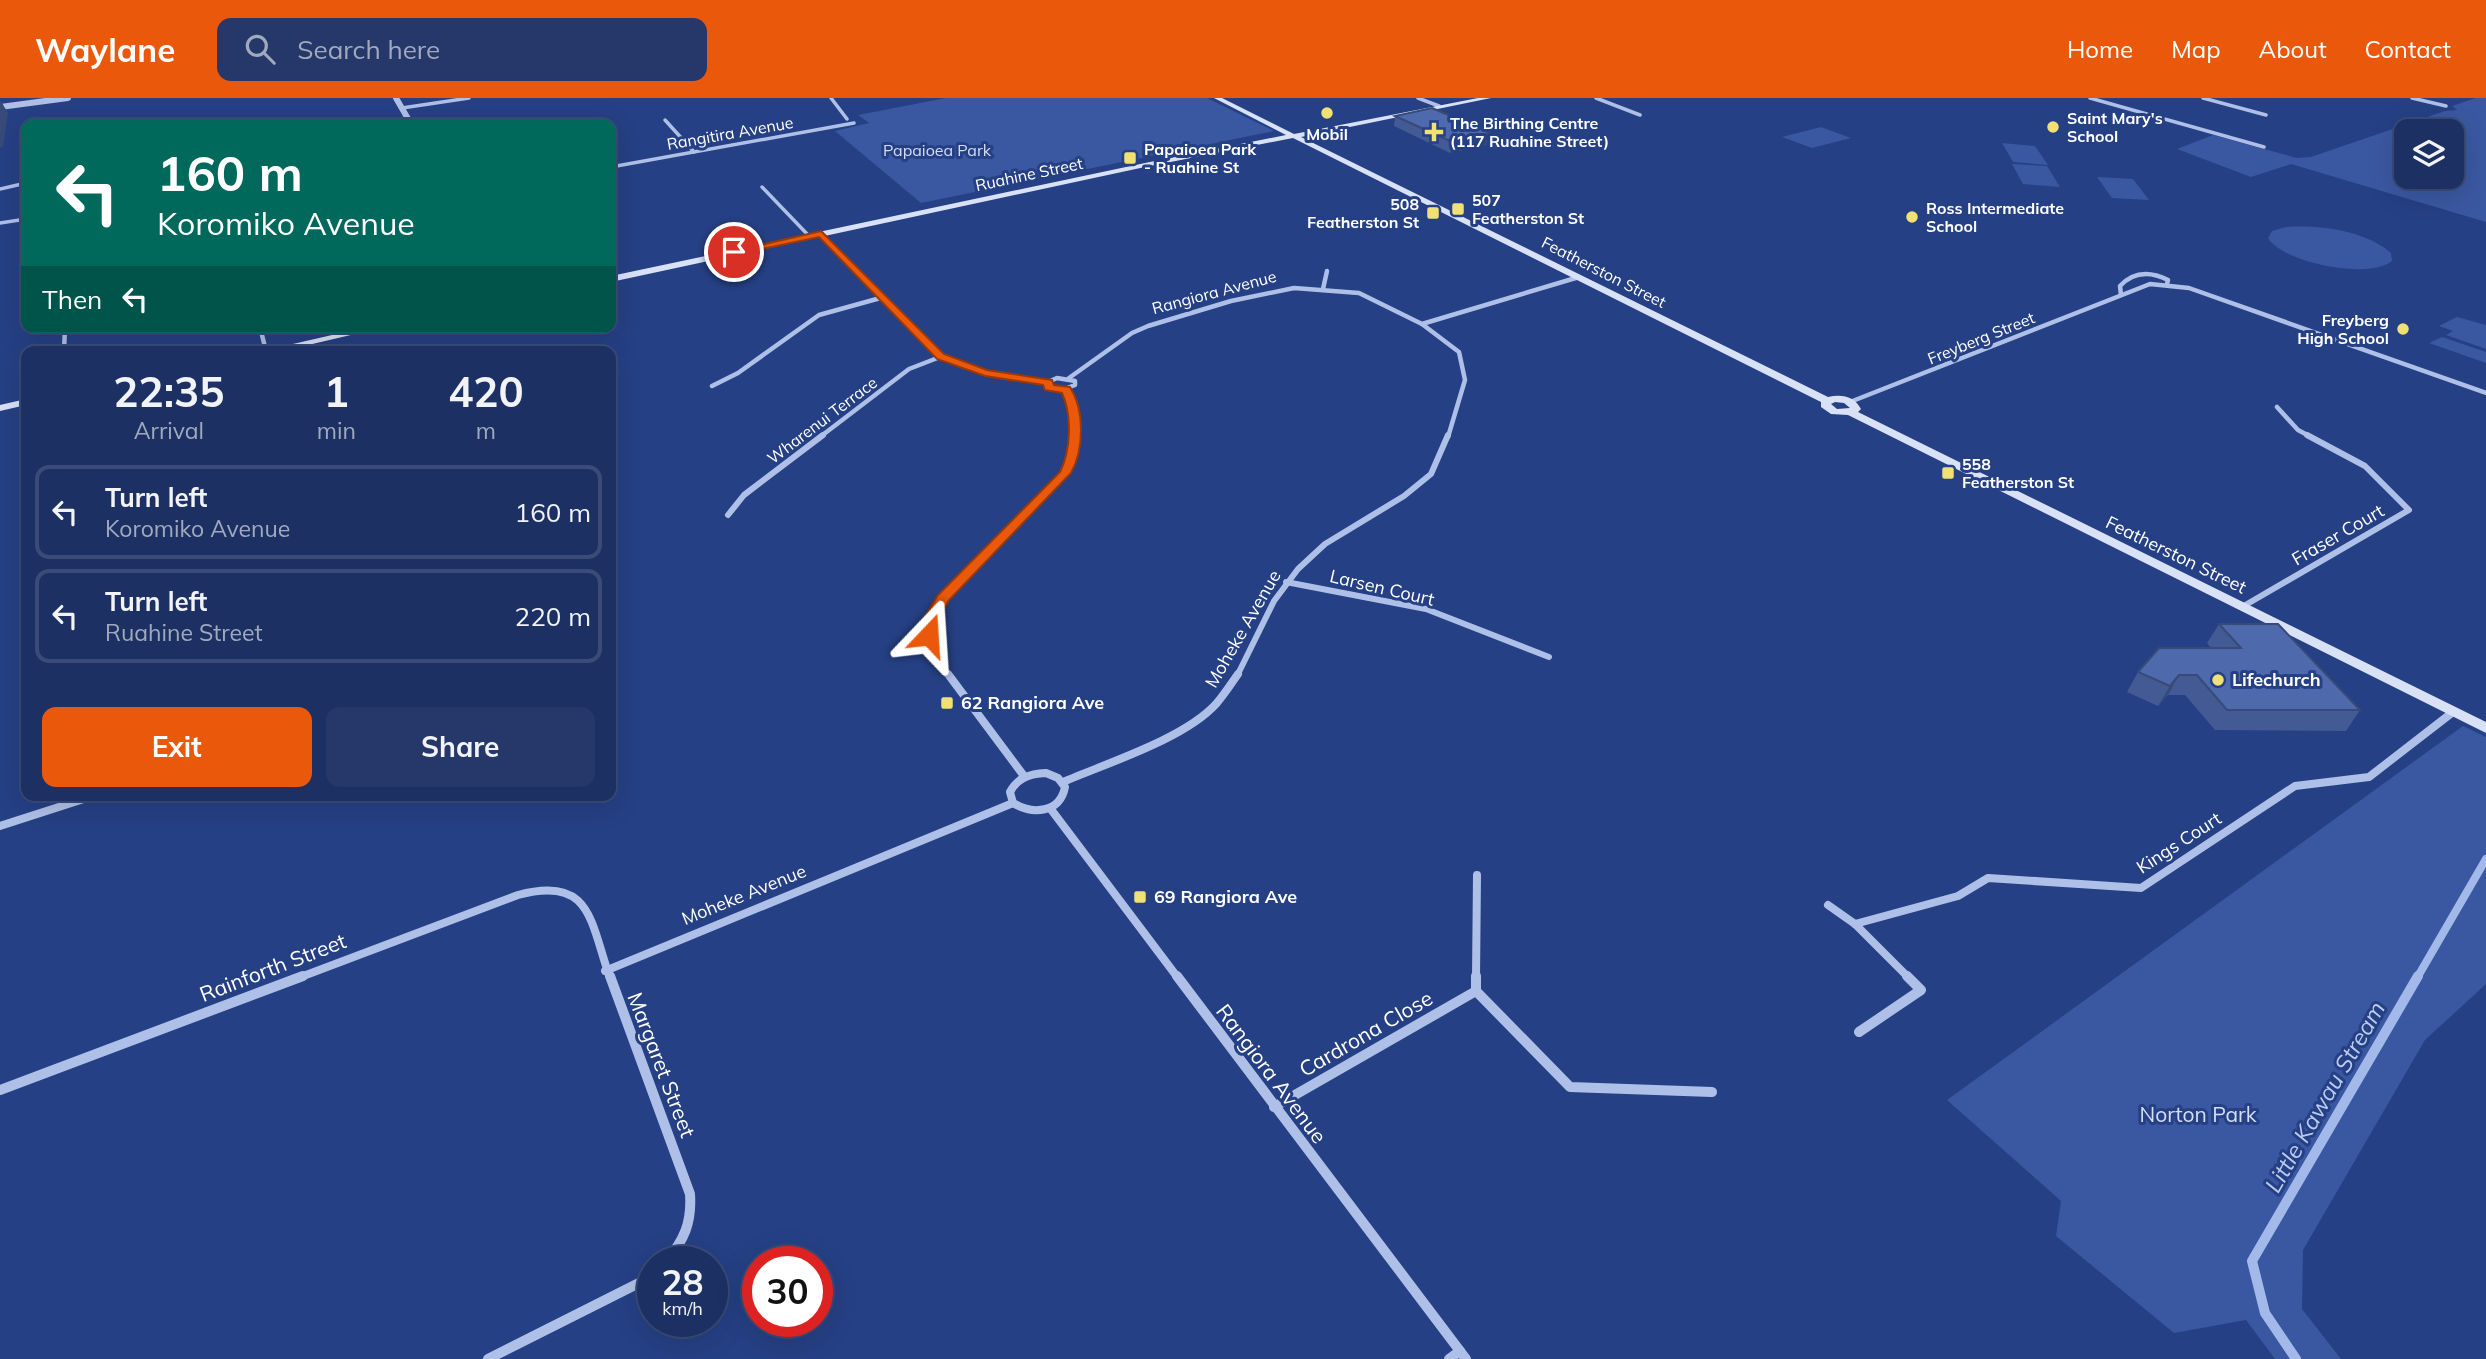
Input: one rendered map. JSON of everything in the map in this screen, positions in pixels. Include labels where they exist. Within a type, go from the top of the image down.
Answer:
[{"type":"main road","name":"Featherston Street","points":[[1217,98],[1826,401],[1825,405],[1830,410],[1850,407],[2486,728]]},
{"type":"main road","name":"Ruahine Street","points":[[616,278],[1196,155],[1439,107],[1467,98]]},
{"type":"main road","name":"Ruahine Street","points":[[1454,103],[1488,98]]},
{"type":"main road","points":[[1196,155],[1214,146],[1261,131],[1259,120]]},
{"type":"main road","points":[[289,346],[352,333]]},
{"type":"main road","points":[[0,408],[21,403]]},
{"type":"street","points":[[0,107],[68,98]]},
{"type":"street","points":[[396,98],[408,119]]},
{"type":"street","points":[[402,108],[469,98]]},
{"type":"street","points":[[831,98],[847,119]]},
{"type":"street","points":[[1418,98],[1439,107]]},
{"type":"street","points":[[1596,98],[1640,115]]},
{"type":"street","points":[[2090,98],[2264,147]]},
{"type":"street","points":[[2203,98],[2266,115]]},
{"type":"street","points":[[2412,98],[2446,106]]},
{"type":"street","points":[[664,121],[694,152]]},
{"type":"street","name":"Rangitira Avenue","points":[[616,166],[854,123]]},
{"type":"street","points":[[0,189],[21,184]]},
{"type":"street","points":[[762,187],[808,236]]},
{"type":"street","points":[[0,223],[21,220]]},
{"type":"street","points":[[821,234],[940,356],[985,373],[1048,382],[1057,378],[1069,379],[1074,381],[1075,385],[1066,390],[1052,389],[1048,382]]},
{"type":"street","points":[[1323,289],[1327,271]]},
{"type":"street","name":"Freyberg Street","points":[[2121,295],[2120,286],[2130,276],[2144,272],[2158,274],[2168,280],[2167,284]]},
{"type":"street","points":[[1422,324],[1578,277]]},
{"type":"street","name":"Freyberg Street","points":[[1850,407],[2150,284],[2189,288],[2486,393]]},
{"type":"street","name":"Rangiora Avenue","points":[[1069,379],[1132,333],[1164,319],[1262,293],[1294,288],[1359,293],[1422,324]]},
{"type":"street","points":[[712,386],[730,379],[813,318],[884,297]]},
{"type":"street","name":"Moheke Avenue","points":[[1063,782],[1153,744],[1194,722],[1215,705],[1241,670],[1286,582],[1325,544],[1421,484],[1439,462],[1465,380],[1459,352],[1422,324]]},
{"type":"street","name":"Wharenui Terrace","points":[[728,515],[744,495],[909,369],[940,356]]},
{"type":"street","points":[[1024,776],[935,657],[929,635],[932,618],[943,598],[1065,473],[1072,459],[1073,441],[1073,406],[1066,390]]},
{"type":"street","name":"Fraser Court","points":[[2242,607],[2409,510],[2365,466],[2298,430],[2277,407]]},
{"type":"street","name":"Larsen Court","points":[[1286,582],[1426,609],[1549,657]]},
{"type":"street","name":"Kings Court","points":[[1855,924],[1958,896],[1988,878],[2141,888],[2295,786],[2369,777],[2453,712]]},
{"type":"street","points":[[1046,773],[1063,782],[1065,787],[1062,799],[1050,808],[1025,810],[1013,803],[1010,792],[1012,786],[1024,776],[1046,773]]},
{"type":"street","points":[[0,826],[78,801]]},
{"type":"street","name":"Moheke Avenue","points":[[606,971],[643,953],[1013,803]]},
{"type":"street","name":"Rangiora Avenue","points":[[1050,808],[1463,1355]]},
{"type":"street","points":[[1477,875],[1476,991],[1570,1087],[1712,1092]]},
{"type":"street","name":"Rainforth Street","points":[[0,1090],[518,895],[542,888],[560,888]]},
{"type":"street","name":"Margaret Street","points":[[560,888],[573,893],[583,903],[690,1194],[692,1216],[687,1237],[679,1246]]},
{"type":"street","points":[[1828,905],[1855,924],[1921,990],[1859,1032]]},
{"type":"street","name":"Cardrona Close","points":[[1274,1107],[1476,991]]},
{"type":"street","points":[[488,1359],[637,1284]]},
{"type":"street","points":[[1449,1359],[1463,1355]]},
{"type":"green space","name":"Papaioea Park","points":[[946,98],[1207,98],[1274,131],[921,203],[835,131],[869,123],[858,115]]},
{"type":"green space","points":[[2476,98],[2486,98],[2486,222],[2291,164],[2251,177],[2177,149],[2213,135],[2297,158],[2311,157],[2394,129],[2394,189],[2464,189],[2464,119],[2422,119],[2457,110],[2452,106]]},
{"type":"green space","points":[[1821,127],[1851,138],[1812,148],[1782,137]]},
{"type":"green space","points":[[2002,143],[2035,146],[2048,165],[2013,162]]},
{"type":"green space","points":[[2012,164],[2047,166],[2060,187],[2023,184]]},
{"type":"green space","points":[[2097,177],[2133,179],[2149,200],[2112,198]]},
{"type":"green space","points":[[2286,227],[2327,228],[2355,234],[2391,253],[2392,261],[2365,269],[2347,269],[2308,261],[2290,255],[2268,238],[2272,231]]},
{"type":"green space","points":[[2457,317],[2486,325],[2486,349],[2446,335],[2453,331],[2439,326]]},
{"type":"green space","points":[[2442,337],[2486,352],[2486,363],[2429,343]]},
{"type":"green space","name":"Norton Park","points":[[2463,726],[2486,737],[2486,984],[2425,1040],[2303,1250],[2302,1309],[2341,1359],[2275,1359],[2246,1320],[2174,1333],[2056,1236],[2061,1201],[1947,1100]]},
{"type":"building","points":[[1432,108],[1490,133],[1452,142],[1395,116]]},
{"type":"building","points":[[2219,624],[2278,624],[2360,710],[2227,710],[2197,675],[2179,675],[2170,686],[2138,672],[2159,648],[2241,648]]},
{"type":"waterway","name":"Little Kawau Stream","points":[[2417,978],[2486,859]]},
{"type":"waterway","name":"Little Kawau Stream","points":[[2296,1359],[2265,1313],[2252,1261],[2418,976]]},
{"type":"place","name":"Mobil","points":[[1327,113]]},
{"type":"place","name":"Saint Mary's School","points":[[2053,127]]},
{"type":"place","name":"The Birthing Centre (117 Ruahine Street)","points":[[1434,132]]},
{"type":"place","name":"Papaioea Park - Ruahine St","points":[[1130,158]]},
{"type":"place","name":"507 Featherston St","points":[[1458,209]]},
{"type":"place","name":"508 Featherston St","points":[[1433,213]]},
{"type":"place","name":"Ross Intermediate School","points":[[1912,217]]},
{"type":"place","name":"Freyberg High School","points":[[2403,329]]},
{"type":"place","name":"558 Featherston St","points":[[1948,473]]},
{"type":"place","name":"Lifechurch","points":[[2218,680]]},
{"type":"place","name":"62 Rangiora Ave","points":[[947,703]]},
{"type":"place","name":"69 Rangiora Ave","points":[[1140,897]]},
{"type":"route","points":[[734,252],[821,234],[940,356],[985,373],[1048,382],[1049,388],[1066,390],[1069,394],[1073,406],[1073,441],[1072,459],[1065,473],[1054,488],[943,598],[932,618],[929,635]]}]
